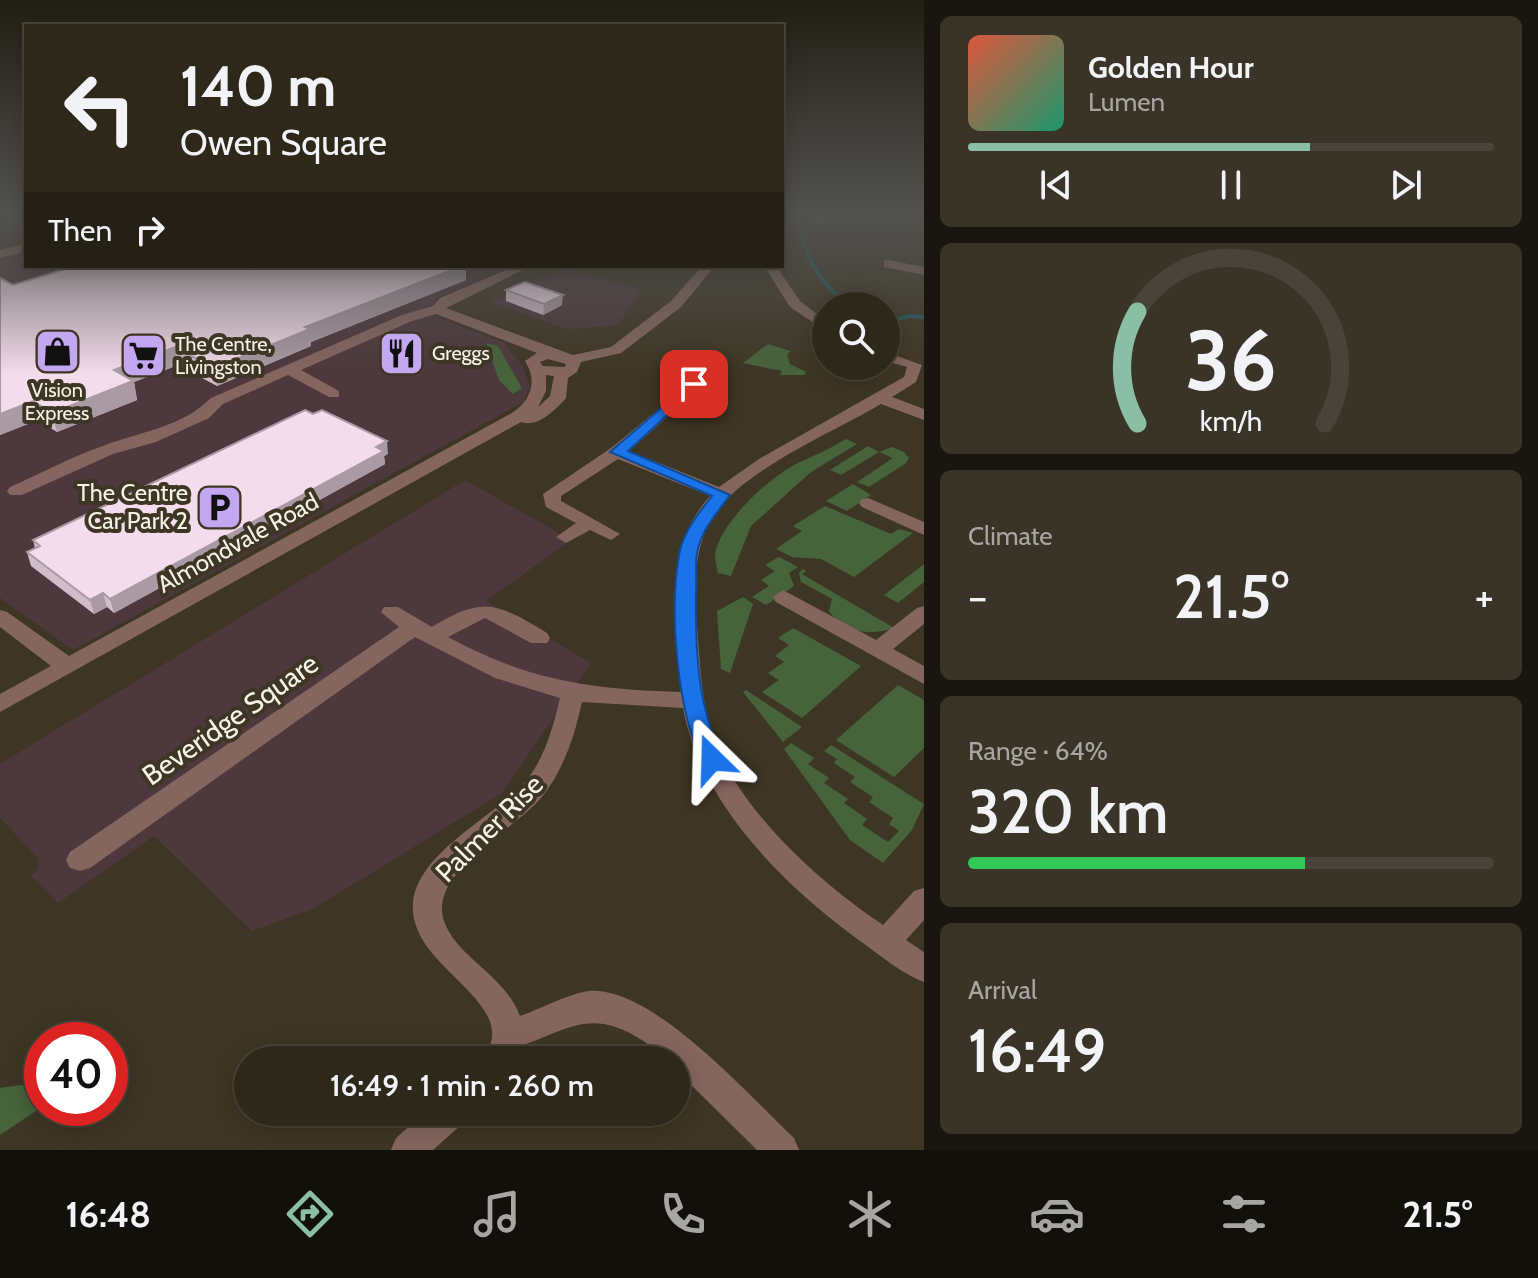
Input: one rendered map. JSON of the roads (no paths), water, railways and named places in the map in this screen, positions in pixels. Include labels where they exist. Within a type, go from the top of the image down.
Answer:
[{"type":"street","points":[[902,267],[924,271]]},
{"type":"street","points":[[16,491],[107,450],[150,438],[203,415],[217,401],[407,318],[438,309],[445,301],[520,268]]},
{"type":"street","points":[[500,335],[535,366],[569,366],[616,350],[676,304],[707,268]]},
{"type":"street","points":[[771,268],[795,304],[812,317]]},
{"type":"street","points":[[438,309],[554,354],[569,366]]},
{"type":"street","points":[[535,366],[540,355],[554,354]]},
{"type":"street","points":[[900,359],[920,364],[911,379],[768,462],[722,495],[700,522],[688,553],[686,614],[692,700],[702,739],[734,799],[769,845],[821,898],[924,968]]},
{"type":"street","name":"Almondvale Road","points":[[0,704],[501,427],[534,406],[540,387],[535,366]]},
{"type":"street","name":"Almondvale Road","points":[[501,427],[538,415],[549,407],[558,398],[559,381],[569,366]]},
{"type":"street","points":[[288,369],[334,394]]},
{"type":"street","points":[[566,537],[600,531],[552,503],[552,494],[617,452],[704,383]]},
{"type":"street","points":[[880,398],[924,415]]},
{"type":"street","points":[[617,452],[722,495]]},
{"type":"street","points":[[868,503],[924,529]]},
{"type":"street","points":[[783,597],[815,606],[878,650],[924,676]]},
{"type":"street","name":"Beveridge Square","points":[[80,860],[277,720],[423,632],[472,612],[489,609],[539,638]]},
{"type":"street","points":[[391,612],[480,664],[573,693],[692,700]]},
{"type":"street","points":[[878,650],[924,613]]},
{"type":"street","points":[[0,617],[67,666]]},
{"type":"street","name":"Palmer Rise","points":[[504,1046],[501,1008],[433,931],[427,911],[427,891],[440,873],[469,845],[508,817],[534,790],[554,760],[563,738],[573,693]]},
{"type":"street","points":[[885,943],[924,900]]},
{"type":"street","name":"Palmer Rise","points":[[508,1046],[589,1006],[629,1014],[673,1046]]},
{"type":"street","name":"Palmer Rise","points":[[690,1062],[782,1150]]},
{"type":"street","points":[[408,1150],[435,1126]]},
{"type":"waterway","points":[[814,267],[834,292]]},
{"type":"waterway","points":[[900,318],[924,317]]},
{"type":"place","name":"Vision Express","points":[[57,351]]},
{"type":"place","name":"Greggs","points":[[401,353]]},
{"type":"place","name":"The Centre, Livingston","points":[[144,356]]},
{"type":"place","name":"The Centre Car Park 2","points":[[219,507]]}]
